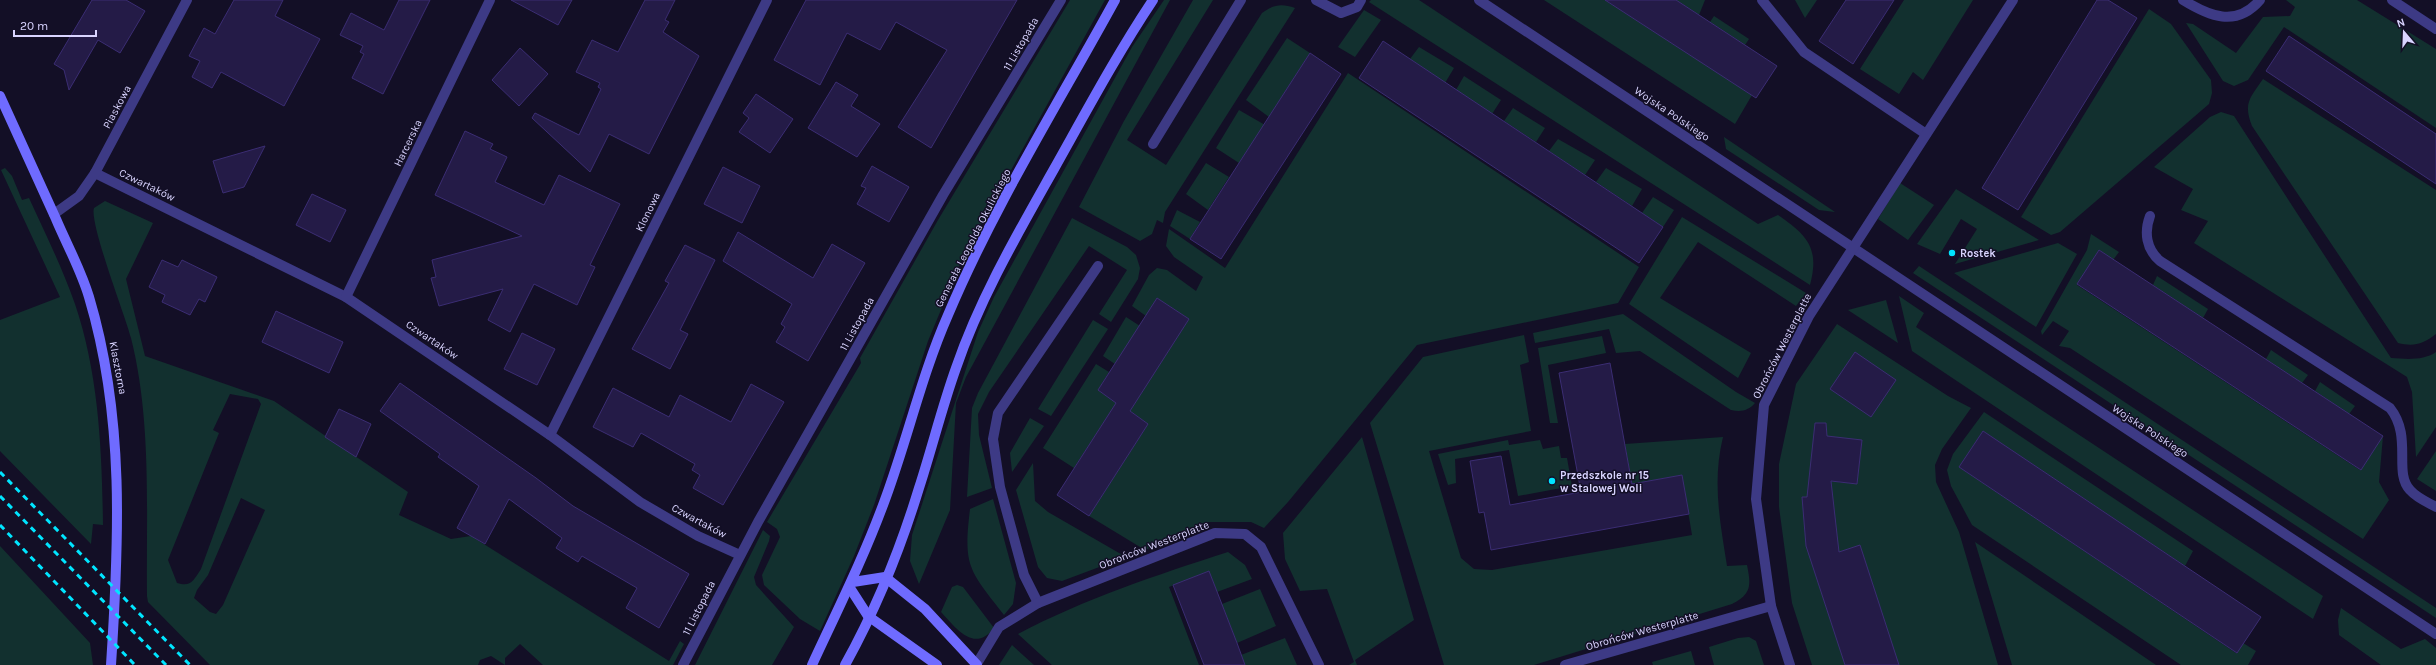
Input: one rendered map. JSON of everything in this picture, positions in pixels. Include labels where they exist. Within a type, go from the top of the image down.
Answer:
[{"type":"street","name":"Piaskowa","points":[[54,214],[79,196],[95,173],[187,0]]},
{"type":"street","name":"Harcerska","points":[[346,297],[490,0]]},
{"type":"street","name":"Klonowa","points":[[550,435],[767,0]]},
{"type":"street","name":"11 Listopada","points":[[683,665],[740,555],[943,195],[1061,0]]},
{"type":"street","name":"Generała Leopolda Okulickiego","points":[[851,585],[887,494],[928,364],[948,315],[995,218],[1115,0]]},
{"type":"street","points":[[845,665],[885,577],[918,491],[956,367],[986,297],[1019,231],[1118,54],[1153,0]]},
{"type":"street","points":[[1153,144],[1241,0]]},
{"type":"street","points":[[1316,0],[1341,13],[1357,7],[1362,0]]},
{"type":"street","name":"Wojska Polskiego","points":[[1479,0],[2436,634]]},
{"type":"street","points":[[1762,0],[1804,52],[1926,134]]},
{"type":"street","points":[[1852,247],[2014,0]]},
{"type":"street","points":[[2183,0],[2205,14],[2232,18],[2255,5],[2260,0]]},
{"type":"street","points":[[2392,0],[2436,29]]},
{"type":"street","name":"Klasztorna","points":[[0,96],[54,214],[88,295],[98,330],[114,414],[117,554],[111,665]]},
{"type":"street","name":"Czwartaków","points":[[95,173],[346,297],[550,435],[640,502],[698,536],[740,555]]},
{"type":"street","points":[[2150,216],[2146,228],[2147,240],[2151,251],[2160,261],[2390,408],[2401,429],[2403,479],[2410,491],[2436,507]]},
{"type":"street","name":"Obrońców Westerplatte","points":[[1790,665],[1771,606],[1756,498],[1764,405],[1809,316],[1852,247]]},
{"type":"street","points":[[1038,603],[1024,575],[1000,487],[994,439],[998,413],[1098,266]]},
{"type":"street","name":"Obrońców Westerplatte","points":[[977,665],[999,628],[1038,603],[1215,533],[1245,534],[1262,547],[1319,665]]},
{"type":"street","points":[[851,585],[885,577]]},
{"type":"street","points":[[885,577],[925,609],[977,665]]},
{"type":"street","points":[[851,585],[868,616],[936,665]]},
{"type":"street","points":[[812,665],[851,585]]},
{"type":"street","name":"Obrońców Westerplatte","points":[[1566,665],[1771,606]]},
{"type":"green space","points":[[1070,0],[1105,0],[963,257],[928,341],[874,505],[854,556],[820,631],[800,619],[764,585],[762,575],[780,537],[777,529],[767,522],[861,363],[860,358],[938,220]]},
{"type":"green space","points":[[1164,0],[1170,0],[966,377],[956,403],[950,510],[919,584],[910,561],[912,535],[978,332],[994,297],[1132,47]]},
{"type":"green space","points":[[1193,0],[1213,0],[1127,140],[1166,165],[1262,13],[1270,8],[1281,5],[1295,8],[1165,212],[1163,223],[1157,220],[1152,234],[1140,241],[1079,207],[1124,121]]},
{"type":"green space","points":[[1371,0],[1419,0],[1758,224],[1778,215],[1797,229],[1809,244],[1813,261],[1813,272],[1810,285],[1369,2]]},
{"type":"green space","points":[[1544,0],[1605,0],[1752,95],[1735,124]]},
{"type":"green space","points":[[1676,0],[1705,0],[1699,15]]},
{"type":"green space","points":[[1795,0],[1817,0],[1805,18]]},
{"type":"green space","points":[[1904,0],[1973,0],[1923,80],[1913,72],[1899,94],[1860,69]]},
{"type":"green space","points":[[2286,0],[2357,0],[2436,49],[2436,128],[2284,27],[2248,80],[2234,86],[2223,81],[2186,23],[2193,24],[2236,53],[2263,17],[2290,16],[2295,7]]},
{"type":"green space","points":[[2149,9],[2171,24],[2211,80],[2212,93],[2209,104],[2060,232],[2051,235],[2021,217]]},
{"type":"green space","points":[[1364,10],[1381,20],[1355,57],[1338,47]]},
{"type":"green space","points":[[1714,16],[1749,39],[1745,45],[1710,22]]},
{"type":"green space","points":[[1287,38],[1310,53],[1269,117],[1246,100]]},
{"type":"green space","points":[[1419,47],[1454,68],[1445,83],[1410,59]]},
{"type":"green space","points":[[1348,73],[1639,267],[1618,303],[1417,345],[1288,502],[1264,528],[1251,522],[1208,522],[1145,550],[1089,516],[1148,424],[1130,411],[1189,319],[1157,298],[1146,316],[1132,306],[1149,275],[1157,268],[1167,270],[1196,291],[1203,277],[1174,257],[1166,246],[1169,229],[1225,268]]},
{"type":"green space","points":[[1464,76],[1501,100],[1492,114],[1456,90]]},
{"type":"green space","points":[[2263,79],[2436,190],[2436,334],[2414,345],[2398,343],[2252,126],[2248,112],[2249,101]]},
{"type":"green space","points":[[1513,108],[1545,128],[1536,142],[1504,121]]},
{"type":"green space","points":[[1239,110],[1265,125],[1239,163],[1216,148]]},
{"type":"green space","points":[[2221,112],[2234,116],[2391,358],[2420,358],[2436,352],[2436,427],[2416,457],[2412,392],[2407,377],[2194,243],[2208,221],[2181,210],[2193,189],[2154,167],[2210,117]]},
{"type":"green space","points":[[1724,137],[1835,212],[1819,210],[1726,149]]},
{"type":"green space","points":[[1558,139],[1595,160],[1585,175],[1549,151]]},
{"type":"green space","points":[[1206,163],[1229,177],[1208,210],[1186,194]]},
{"type":"green space","points":[[5,168],[12,176],[22,200],[29,198],[65,277],[83,331],[98,413],[102,469],[103,525],[93,524],[91,544],[0,451],[0,320],[60,297],[1,170]]},
{"type":"green space","points":[[1606,168],[1642,189],[1632,206],[1596,182]]},
{"type":"green space","points":[[1900,183],[1934,205],[1908,240],[1878,219]]},
{"type":"green space","points":[[1956,189],[2039,240],[1955,264],[1977,229],[1961,219],[1940,254],[1917,244]]},
{"type":"green space","points":[[1653,197],[1674,210],[1663,227],[1642,213]]},
{"type":"green space","points":[[105,201],[153,223],[126,279],[145,356],[274,401],[408,492],[399,515],[451,539],[471,536],[669,661],[680,641],[684,644],[673,665],[543,665],[520,644],[505,658],[505,665],[491,656],[480,660],[478,665],[210,665],[148,602],[145,434],[138,370],[131,338],[102,250],[94,217],[94,208]],"holes":[[[230,394],[258,399],[261,404],[201,569],[191,582],[186,584],[177,583],[168,560],[219,433],[213,430]],[[241,498],[265,510],[223,605],[216,614],[210,612],[194,598],[197,590],[208,575]]]},
{"type":"green space","points":[[1177,210],[1200,222],[1190,239],[1170,226]]},
{"type":"green space","points":[[1682,217],[1806,293],[1796,306],[1698,242],[1660,298],[1751,353],[1738,378],[1629,304]]},
{"type":"green space","points":[[1072,218],[1127,247],[1136,255],[1140,268],[1138,279],[1111,322],[1099,314],[1127,270],[1089,246],[989,392],[978,414],[979,435],[992,488],[967,497],[972,408],[978,393]]},
{"type":"green space","points":[[2091,234],[2119,252],[2113,260],[2099,250],[2077,285],[2360,470],[2383,436],[2379,482],[2389,500],[2363,539],[2070,348],[2059,346],[2069,331],[2053,321],[2042,335],[2041,331],[2087,250]]},
{"type":"green space","points":[[2058,243],[2077,254],[2036,327],[1954,273]]},
{"type":"green space","points":[[1919,266],[2436,608],[2436,618],[1913,273]]},
{"type":"green space","points":[[2157,276],[2208,309],[2203,318],[2153,285]]},
{"type":"green space","points":[[1899,296],[1924,313],[1916,327],[2323,596],[2313,619],[1912,351]]},
{"type":"green space","points":[[1886,300],[1898,343],[1848,310]]},
{"type":"green space","points":[[1623,314],[1736,392],[1755,403],[1750,408],[1744,410],[1731,410],[1640,351],[1616,353],[1609,329],[1535,343],[1533,333]]},
{"type":"green space","points":[[1126,317],[1140,326],[1115,364],[1103,356]]},
{"type":"green space","points":[[1093,320],[1108,329],[1051,416],[1038,409]]},
{"type":"green space","points":[[1837,324],[1948,396],[1971,408],[1942,449],[1935,465],[1936,482],[1959,532],[1998,665],[1812,665],[1792,603],[1779,507],[1779,464],[1796,384]],"holes":[[[1862,440],[1857,484],[1809,479]]]},
{"type":"green space","points":[[1524,335],[1529,362],[1520,365],[1531,431],[1429,451],[1461,558],[1474,569],[1492,570],[1692,535],[1682,475],[1632,484],[1625,444],[1723,437],[1718,470],[1718,502],[1727,566],[1747,565],[1749,578],[1747,593],[1739,600],[1732,604],[1534,665],[1444,665],[1370,423],[1423,357]]},
{"type":"green space","points":[[1602,336],[1606,353],[1548,365],[1558,423],[1550,423],[1538,348]]},
{"type":"green space","points":[[2271,350],[2308,375],[2302,383],[2266,359]]},
{"type":"green space","points":[[1096,364],[1109,372],[1098,390],[1116,403],[1074,468],[1043,448]]},
{"type":"green space","points":[[2320,382],[2355,406],[2349,414],[2315,391]]},
{"type":"green space","points":[[1984,412],[2193,551],[2185,566],[1983,431],[1959,467],[2236,653],[2243,643],[2256,651],[2248,665],[2181,665],[1972,525],[1951,486],[1947,470],[1953,454]]},
{"type":"green space","points":[[1030,418],[1044,426],[1012,472],[1010,453]]},
{"type":"green space","points":[[1362,437],[1414,620],[1355,660],[1357,665],[1349,665],[1354,662],[1327,589],[1300,591],[1285,559],[1283,533]]},
{"type":"green space","points":[[1508,440],[1509,445],[1540,440],[1543,449],[1559,446],[1561,458],[1567,458],[1572,486],[1518,496],[1509,450],[1455,459],[1456,483],[1448,485],[1438,454]]},
{"type":"green space","points":[[2436,451],[2436,491],[2417,479]]},
{"type":"green space","points":[[1033,463],[1035,501],[1048,512],[1126,557],[1062,581],[1047,578],[1038,567],[1016,490]]},
{"type":"green space","points":[[993,499],[1016,583],[1013,604],[1004,615],[976,577],[968,556],[967,544],[970,509]]},
{"type":"green space","points":[[763,530],[770,536],[754,577],[756,585],[794,627],[772,665],[695,665]]},
{"type":"green space","points":[[1975,542],[2156,665],[2012,665]]},
{"type":"green space","points":[[0,546],[90,643],[93,665],[0,665]]},
{"type":"green space","points":[[1228,552],[1245,565],[1252,579],[1217,592],[1209,571],[1169,587],[1199,665],[1052,665],[1018,634],[1043,621],[1121,588]]},
{"type":"green space","points":[[957,585],[963,587],[994,628],[987,635],[979,639],[972,638],[959,631],[941,612],[952,587]]},
{"type":"green space","points":[[1260,589],[1276,626],[1237,643],[1222,604]]},
{"type":"green space","points":[[2341,608],[2401,649],[2425,639],[2436,648],[2436,665],[2381,665],[2339,635],[2338,620]]},
{"type":"green space","points":[[1749,637],[1756,641],[1764,665],[1714,665],[1709,647],[1738,638]]},
{"type":"green space","points":[[1285,638],[1297,665],[1245,665],[1241,655]]},
{"type":"green space","points":[[1012,645],[1034,665],[999,665]]},
{"type":"green space","points":[[1691,651],[1695,665],[1653,665],[1652,662]]},
{"type":"building","points":[[92,0],[126,0],[145,11],[120,53],[98,40],[69,90],[64,70],[54,64]]},
{"type":"building","points":[[234,0],[283,0],[275,16],[320,39],[284,106],[221,72],[212,88],[192,77],[200,61],[189,56],[204,28],[215,34]]},
{"type":"building","points":[[399,0],[430,0],[383,94],[352,78],[364,54],[360,52],[363,46],[340,35],[351,13],[384,30]]},
{"type":"building","points":[[511,0],[572,0],[558,25]]},
{"type":"building","points":[[645,0],[675,0],[665,20],[669,22],[663,32],[699,56],[649,154],[609,134],[590,172],[532,118],[535,113],[579,135],[601,89],[598,87],[600,83],[576,72],[592,40],[618,52]]},
{"type":"building","points":[[806,0],[1017,0],[931,148],[898,127],[947,50],[896,22],[880,50],[847,33],[820,85],[774,60]]},
{"type":"building","points":[[1605,0],[1676,0],[1777,66],[1756,98]]},
{"type":"building","points":[[1846,0],[1894,0],[1853,64],[1819,41]]},
{"type":"building","points":[[2097,0],[2108,0],[2137,18],[2018,210],[1982,188]]},
{"type":"building","points":[[2289,36],[2436,134],[2436,184],[2266,71]]},
{"type":"building","points":[[1383,41],[1663,227],[1639,263],[1359,78]]},
{"type":"building","points":[[520,48],[548,74],[519,106],[492,80]]},
{"type":"building","points":[[1310,53],[1341,74],[1221,259],[1190,239]]},
{"type":"building","points":[[836,82],[858,95],[851,106],[880,124],[857,157],[808,128]]},
{"type":"building","points":[[756,94],[793,119],[770,153],[739,132],[749,118],[743,113]]},
{"type":"building","points":[[465,131],[493,144],[490,149],[507,157],[495,182],[544,205],[559,175],[620,204],[590,265],[595,267],[577,305],[534,284],[510,332],[488,320],[503,289],[439,306],[431,278],[436,277],[432,260],[522,236],[435,195]]},
{"type":"building","points":[[265,146],[244,187],[223,193],[213,161]]},
{"type":"building","points":[[872,166],[909,187],[889,222],[857,204],[866,188],[861,186]]},
{"type":"building","points":[[723,167],[760,186],[742,223],[704,204]]},
{"type":"building","points":[[312,194],[346,210],[330,242],[296,225]]},
{"type":"building","points":[[738,232],[813,278],[832,244],[865,263],[808,361],[776,342],[785,327],[781,324],[792,304],[723,261]]},
{"type":"building","points":[[685,245],[715,260],[680,330],[688,334],[670,369],[632,349],[669,283],[665,281]]},
{"type":"building","points":[[2099,250],[2383,436],[2361,470],[2077,284]]},
{"type":"building","points":[[162,260],[178,267],[182,260],[217,277],[205,302],[199,299],[190,315],[162,302],[165,295],[149,287]]},
{"type":"building","points":[[1157,298],[1189,319],[1130,411],[1148,424],[1089,516],[1057,495],[1116,403],[1098,390]]},
{"type":"building","points":[[276,311],[343,342],[329,373],[262,342]]},
{"type":"building","points":[[522,333],[555,349],[537,385],[504,369]]},
{"type":"building","points":[[1855,352],[1896,380],[1871,417],[1830,389]]},
{"type":"building","points":[[1610,363],[1632,484],[1682,475],[1689,514],[1491,550],[1484,512],[1479,513],[1470,461],[1501,456],[1510,505],[1581,492],[1559,373]]},
{"type":"building","points":[[400,383],[536,478],[573,506],[689,574],[659,628],[626,608],[637,588],[582,556],[578,562],[556,548],[562,538],[509,499],[485,544],[457,528],[479,486],[438,457],[440,454],[380,411]]},
{"type":"building","points":[[751,384],[784,402],[723,505],[693,488],[700,475],[692,470],[695,464],[641,433],[633,447],[593,427],[613,388],[669,417],[680,395],[731,422]]},
{"type":"building","points":[[339,409],[371,424],[356,457],[325,437]]},
{"type":"building","points":[[1815,423],[1826,423],[1827,436],[1862,440],[1857,484],[1831,481],[1839,552],[1860,545],[1899,665],[1845,665],[1806,546],[1802,497],[1807,497]]},
{"type":"building","points":[[1983,431],[2261,617],[2237,653],[1959,467]]},
{"type":"building","points":[[1209,571],[1245,665],[1204,665],[1173,585]]},
{"type":"railway","points":[[0,472],[190,665]]},
{"type":"railway","points":[[0,496],[166,665]]},
{"type":"railway","points":[[0,525],[135,665]]},
{"type":"place","name":"Rostek","points":[[1952,253]]},
{"type":"place","name":"Przedszkole nr 15 w Stalowej Woli","points":[[1552,481]]}]
